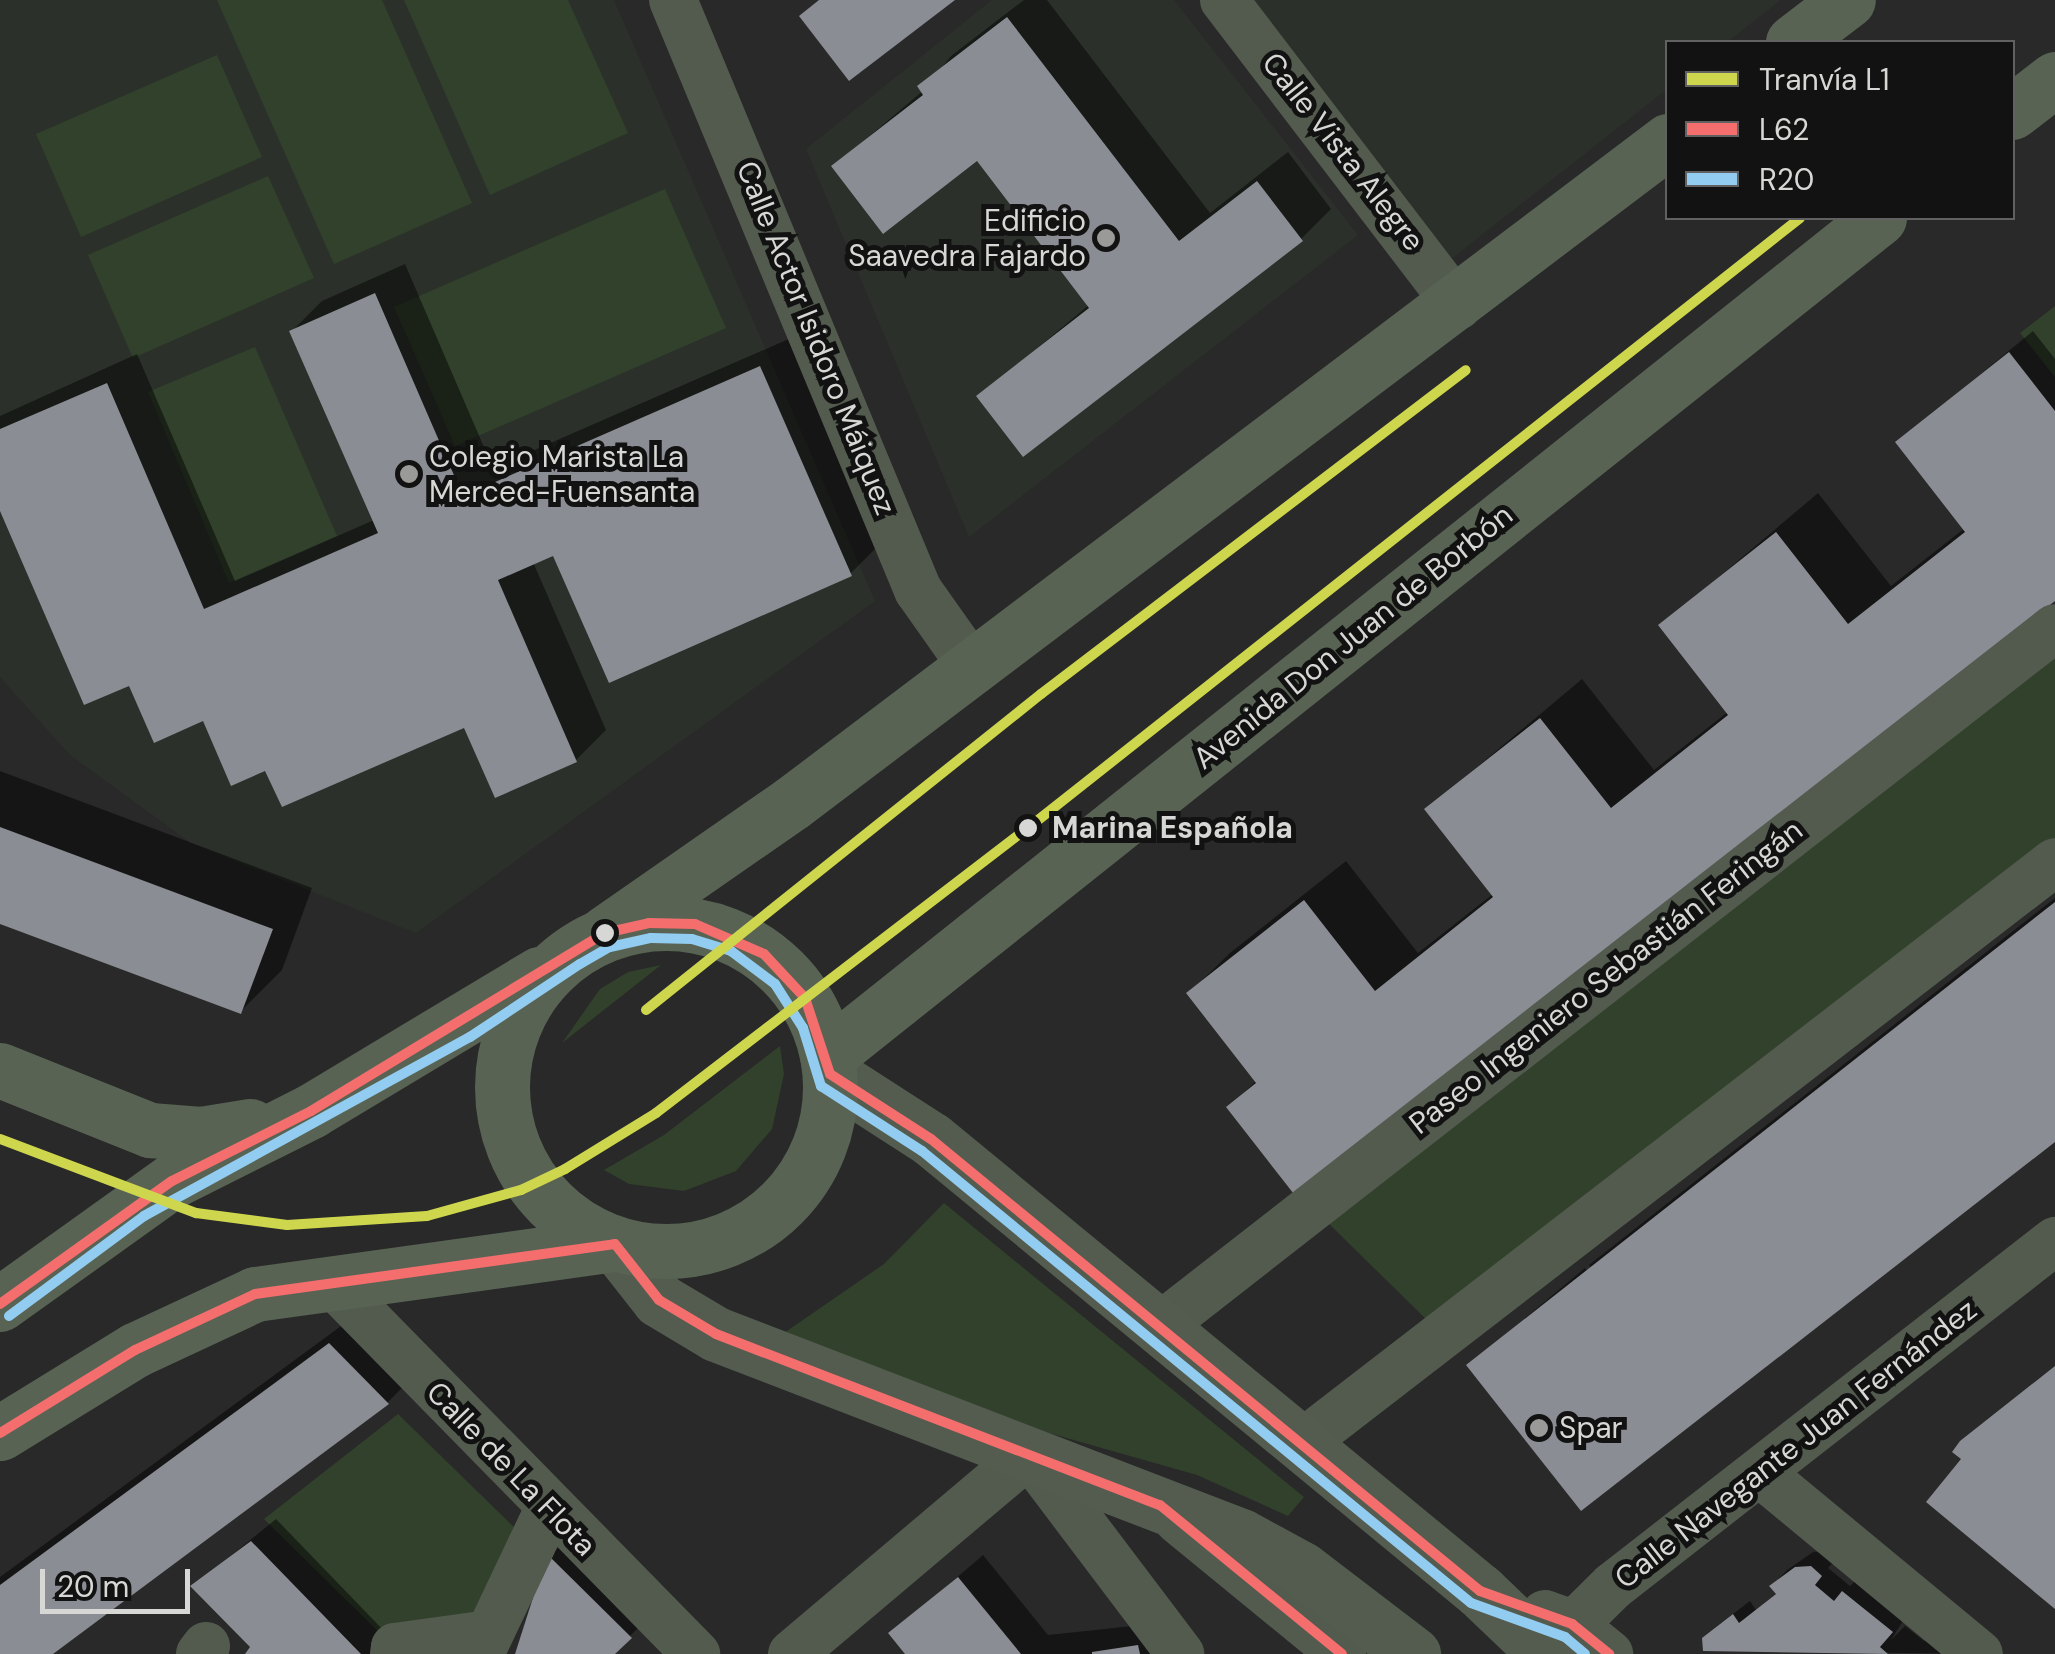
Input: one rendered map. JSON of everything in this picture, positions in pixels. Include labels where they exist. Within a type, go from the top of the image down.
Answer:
[{"type":"main road","points":[[1797,40],[1848,0]]},
{"type":"main road","points":[[2015,110],[2055,79]]},
{"type":"main road","points":[[0,1304],[148,1195],[311,1111],[584,946],[973,668],[1458,306],[1665,144]]},
{"type":"main road","name":"Avenida Don Juan de Borbón","points":[[828,1065],[1877,220]]},
{"type":"main road","points":[[0,1433],[212,1312],[255,1294],[615,1244],[679,1252],[709,1246],[762,1221],[804,1178],[818,1152],[828,1065],[805,998],[786,974],[738,938],[694,924],[649,923],[584,946],[520,1010],[508,1042],[503,1108],[533,1184],[582,1229],[615,1244],[659,1300],[716,1334],[1275,1553],[1413,1654]]},
{"type":"main road","points":[[828,1065],[931,1140],[1552,1646]]},
{"type":"main road","points":[[0,1070],[176,1134],[223,1132],[311,1111]]},
{"type":"street","name":"Calle Actor Isidoro Máiquez","points":[[673,0],[918,590],[973,668]]},
{"type":"street","name":"Calle Vista Alegre","points":[[1224,0],[1458,306]]},
{"type":"street","name":"Paseo Ingeniero Sebastián Feringán","points":[[1158,1327],[2055,628]]},
{"type":"street","points":[[1301,1444],[2055,862]]},
{"type":"street","name":"Calle Navegante Juan Fernández","points":[[1552,1646],[1760,1472],[2055,1241]]},
{"type":"street","name":"Calle de La Flota","points":[[330,1281],[549,1509],[696,1654]]},
{"type":"street","points":[[792,1654],[1029,1454],[1180,1654]]},
{"type":"street","points":[[1760,1472],[1979,1654]]},
{"type":"street","points":[[1160,1505],[1342,1654]]},
{"type":"street","points":[[394,1654],[395,1647],[484,1644],[549,1509]]},
{"type":"street","points":[[1552,1646],[1609,1654]]},
{"type":"shaded area","name":"Colegio Marista La Merced-Fuensanta","points":[[0,0],[614,0],[875,601],[416,933],[191,843],[70,755],[0,677]]},
{"type":"shaded area","points":[[992,0],[1174,0],[1358,235],[969,537],[806,149]]},
{"type":"shaded area","points":[[1224,0],[1781,0],[1730,40],[1665,40],[1665,91],[1436,271]]},
{"type":"green space","points":[[217,0],[382,0],[472,203],[334,264]]},
{"type":"green space","points":[[404,0],[568,0],[628,133],[490,195]]},
{"type":"green space","points":[[217,55],[262,157],[81,237],[36,134]]},
{"type":"green space","points":[[268,176],[314,278],[133,358],[88,255]]},
{"type":"green space","points":[[665,189],[726,328],[455,446],[394,307]]},
{"type":"green space","points":[[2055,306],[2055,377],[2020,333]]},
{"type":"green space","points":[[255,347],[337,536],[229,583],[148,392]]},
{"type":"green space","points":[[2055,648],[2055,848],[1432,1325],[1324,1219]]},
{"type":"green space","points":[[661,965],[562,1043],[600,989],[628,972]]},
{"type":"green space","points":[[780,1046],[784,1074],[772,1129],[736,1171],[684,1191],[629,1184],[604,1170],[664,1135]]},
{"type":"green space","points":[[944,1203],[1304,1497],[1288,1516],[1197,1475],[1049,1433],[784,1333],[884,1264]]},
{"type":"green space","points":[[398,1414],[518,1531],[476,1654],[394,1647],[264,1519]]},
{"type":"building","points":[[819,0],[955,0],[849,81],[799,16]]},
{"type":"building","name":"Edificio Saavedra Fajardo","points":[[1007,17],[1179,241],[1257,181],[1303,241],[1023,457],[976,396],[1089,308],[977,161],[883,234],[831,166],[923,95],[917,86]]},
{"type":"building","points":[[375,293],[463,496],[760,366],[852,576],[609,683],[553,556],[498,580],[577,762],[495,798],[464,728],[282,807],[265,771],[231,786],[203,721],[154,743],[129,686],[84,705],[0,511],[0,429],[107,383],[204,609],[378,533],[289,331]]},
{"type":"building","points":[[2009,352],[2055,411],[2055,601],[1297,1198],[1226,1107],[1256,1083],[1186,993],[1304,900],[1375,991],[1493,897],[1424,809],[1540,718],[1611,808],[1728,715],[1658,625],[1776,532],[1848,624],[1965,532],[1895,442]]},
{"type":"building","points":[[0,827],[273,929],[241,1014],[0,924]]},
{"type":"building","points":[[2055,902],[2055,1142],[1581,1511],[1466,1365]]},
{"type":"building","points":[[329,1343],[389,1404],[53,1654],[0,1654],[0,1585]]},
{"type":"building","points":[[2055,1366],[2055,1609],[1926,1502],[1961,1459],[1952,1452],[1960,1441]]},
{"type":"building","points":[[251,1541],[361,1654],[245,1654],[250,1647],[190,1586]]},
{"type":"building","points":[[547,1554],[632,1638],[615,1654],[515,1654]]},
{"type":"building","points":[[1811,1566],[1822,1576],[1815,1585],[1834,1601],[1842,1591],[1893,1632],[1880,1647],[1888,1654],[1703,1651],[1702,1638],[1733,1614],[1739,1623],[1776,1594],[1769,1586],[1795,1567]]},
{"type":"building","points":[[958,1577],[1021,1654],[905,1654],[888,1633]]},
{"type":"building","points":[[1138,1645],[1140,1654],[1092,1654],[1092,1652]]},
{"type":"tram line","name":"L1","points":[[0,1139],[196,1213],[287,1225],[427,1216],[521,1190],[565,1169],[656,1113],[1028,828],[1797,220]]},
{"type":"tram line","name":"L1","points":[[646,1010],[1041,694],[1466,370]]},
{"type":"transit line","name":"L62","points":[[0,1304],[172,1181],[311,1111],[605,933],[649,923],[695,924],[764,954],[805,998],[830,1074]]},
{"type":"transit line","name":"R20","points":[[9,1316],[144,1216],[470,1037],[610,947],[651,938],[692,939],[731,951],[775,984],[803,1028],[821,1086],[922,1151],[1471,1603],[1565,1637],[1585,1654]]},
{"type":"transit line","name":"L62","points":[[830,1074],[931,1139],[1480,1591],[1572,1624],[1609,1654]]},
{"type":"transit line","name":"L62","points":[[615,1244],[659,1300],[716,1334],[1160,1505],[1342,1654]]},
{"type":"transit line","name":"L62","points":[[0,1433],[135,1350],[255,1294],[615,1244]]},
{"type":"place","name":"Edificio Saavedra Fajardo","points":[[1106,238]]},
{"type":"place","name":"Colegio Marista La Merced-Fuensanta","points":[[409,474]]},
{"type":"place","name":"Marina Española","points":[[1028,828]]},
{"type":"place","name":"Spar","points":[[1539,1428]]}]
